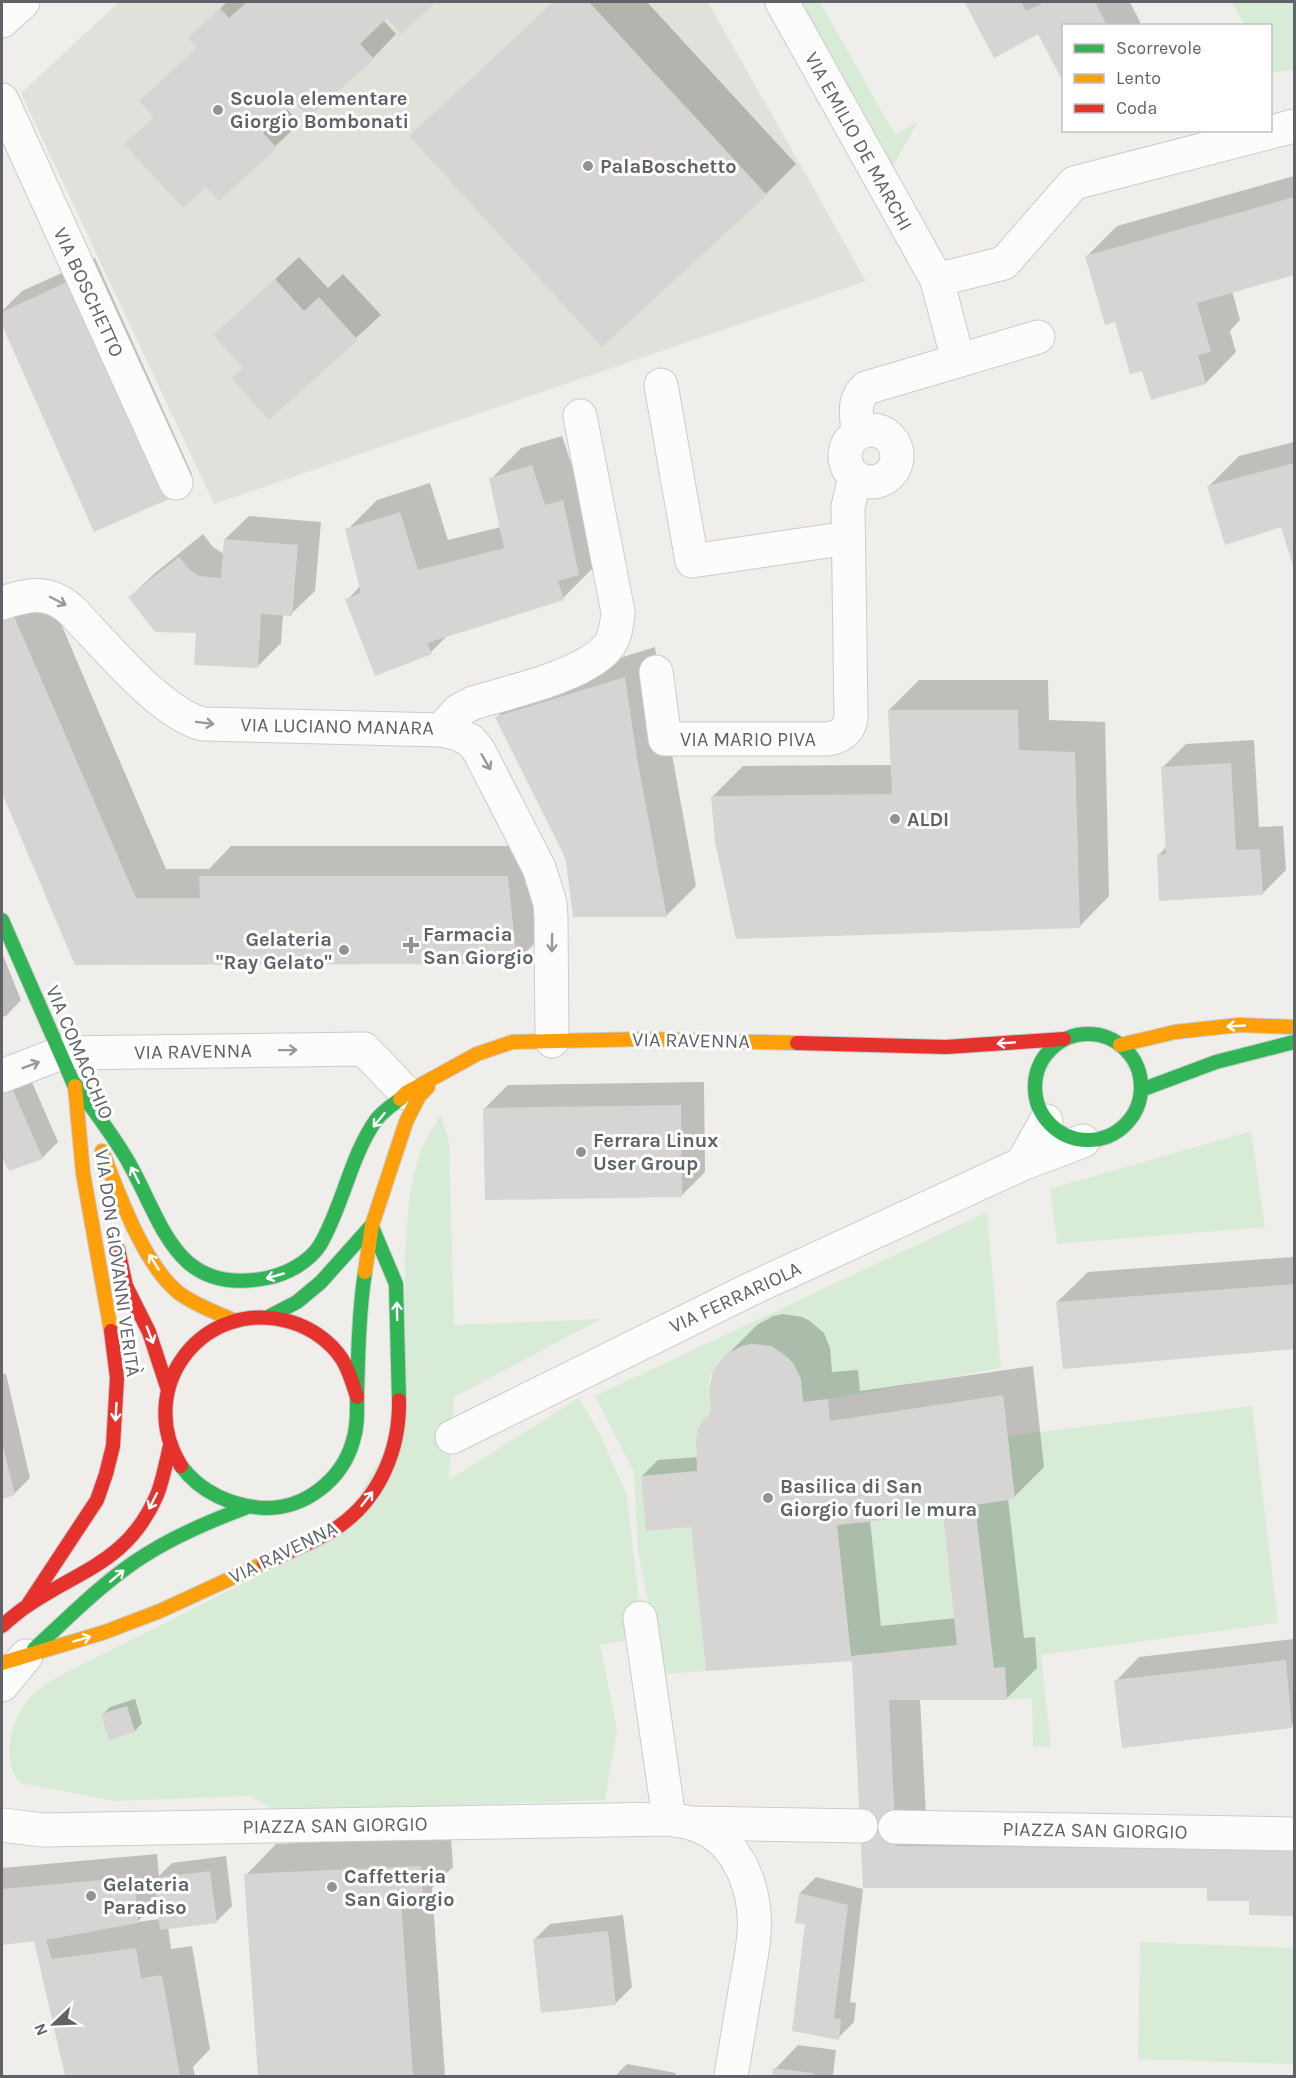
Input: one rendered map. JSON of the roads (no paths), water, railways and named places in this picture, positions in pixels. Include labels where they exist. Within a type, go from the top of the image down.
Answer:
[{"type":"main road","name":"VIA COMACCHIO","points":[[2,920],[75,1084],[121,1200],[155,1264],[175,1290],[233,1320]]},
{"type":"main road","points":[[1064,1039],[1048,1050],[1033,1065],[1035,1095],[1046,1121],[1063,1134],[1083,1141],[1111,1136],[1123,1128],[1132,1117],[1138,1104],[1141,1090],[1140,1076],[1135,1063],[1120,1045],[1175,1032],[1239,1025],[1294,1027]]},
{"type":"main road","name":"VIA RAVENNA","points":[[75,1084],[129,1161],[172,1247],[196,1270],[224,1280],[256,1280],[281,1275],[302,1263],[319,1246],[363,1145],[377,1119],[406,1093],[477,1054],[512,1042],[644,1039],[946,1047],[1064,1039],[1093,1034],[1111,1039],[1120,1045]]},
{"type":"main road","points":[[1141,1090],[1214,1061],[1294,1042]]},
{"type":"main road","name":"VIA RAVENNA","points":[[946,1047],[992,1057]]},
{"type":"main road","name":"VIA RAVENNA","points":[[357,1397],[351,1376],[341,1358],[327,1342],[310,1329],[291,1320],[270,1316],[251,1316],[233,1320],[198,1339],[174,1371],[168,1390],[166,1418],[170,1446],[192,1480],[207,1493],[245,1508],[275,1508],[305,1500],[336,1474],[348,1457],[355,1438],[358,1417],[357,1397],[364,1275],[372,1225],[406,1122],[419,1096],[442,1073]]},
{"type":"main road","name":"VIA DON GIOVANNI VERITÀ","points":[[14,1608],[97,1500],[113,1446],[117,1378],[108,1306],[83,1173],[75,1084]]},
{"type":"main road","points":[[121,1200],[116,1226],[126,1286],[150,1332],[168,1390]]},
{"type":"main road","name":"VIA RAVENNA","points":[[270,1316],[297,1302],[321,1282],[372,1225]]},
{"type":"main road","name":"VIA RAVENNA","points":[[14,1660],[105,1632],[160,1611],[315,1540],[339,1526],[358,1510],[377,1486],[392,1454],[399,1419],[396,1284],[372,1225]]},
{"type":"main road","name":"VIA RAVENNA","points":[[2,1626],[14,1608],[108,1559],[126,1543],[143,1520],[157,1494],[170,1446]]},
{"type":"main road","name":"VIA RAVENNA","points":[[14,1660],[121,1572],[155,1549],[196,1527],[245,1508]]},
{"type":"street","points":[[2,21],[23,2]]},
{"type":"street","name":"VIA EMILIO DE MARCHI","points":[[782,2],[937,280]]},
{"type":"street","name":"VIA BOSCHETTO","points":[[2,100],[176,483]]},
{"type":"street","points":[[1272,132],[1294,126]]},
{"type":"street","points":[[958,360],[937,280],[1004,263],[1074,183],[1271,132]]},
{"type":"street","points":[[858,433],[856,401],[859,394],[866,388],[1038,337]]},
{"type":"street","points":[[661,385],[692,561],[848,538]]},
{"type":"street","name":"VIA LUCIANO MANARA","points":[[2,603],[45,595],[57,598],[163,702],[190,720],[203,724],[441,730],[459,711],[474,703],[577,669],[599,656],[611,642],[618,612],[580,416]]},
{"type":"street","points":[[875,430],[884,433],[895,447],[896,464],[886,478],[870,482],[855,477],[849,471],[845,455],[847,446],[851,438],[858,433],[875,430]]},
{"type":"street","name":"VIA MARIO PIVA","points":[[656,672],[665,739],[829,739],[841,735],[850,725],[851,717],[848,507],[855,477]]},
{"type":"street","points":[[441,730],[458,734],[471,741],[479,752],[539,868],[548,895],[551,918],[552,1041]]},
{"type":"street","name":"VIA RAVENNA","points":[[2,1076],[61,1053],[364,1048],[406,1093]]},
{"type":"street","points":[[1022,1164],[1046,1121]]},
{"type":"street","name":"VIA FERRARIOLA","points":[[452,1437],[751,1289],[1022,1164],[1083,1141]]},
{"type":"street","points":[[640,1618],[680,1821],[714,1833],[730,1848],[746,1879],[754,1911],[751,1955],[732,2076]]},
{"type":"street","points":[[2,1685],[14,1660]]},
{"type":"street","name":"PIAZZA SAN GIORGIO","points":[[2,1825],[43,1830],[680,1821],[861,1826]]},
{"type":"street","name":"PIAZZA SAN GIORGIO","points":[[895,1827],[1294,1834]]},
{"type":"place","name":"Scuola elementare Giorgio Bombonati","points":[[218,110]]},
{"type":"place","name":"PalaBoschetto","points":[[588,166]]},
{"type":"place","name":"ALDI","points":[[895,819]]},
{"type":"place","name":"Farmacia San Giorgio","points":[[411,945]]},
{"type":"place","name":"Gelateria \"Ray Gelato\"","points":[[344,950]]},
{"type":"place","name":"Ferrara Linux User Group","points":[[581,1152]]},
{"type":"place","name":"Basilica di San Giorgio fuori le mura","points":[[768,1498]]},
{"type":"place","name":"Caffetteria San Giorgio","points":[[332,1887]]},
{"type":"place","name":"Gelateria Paradiso","points":[[91,1896]]}]
